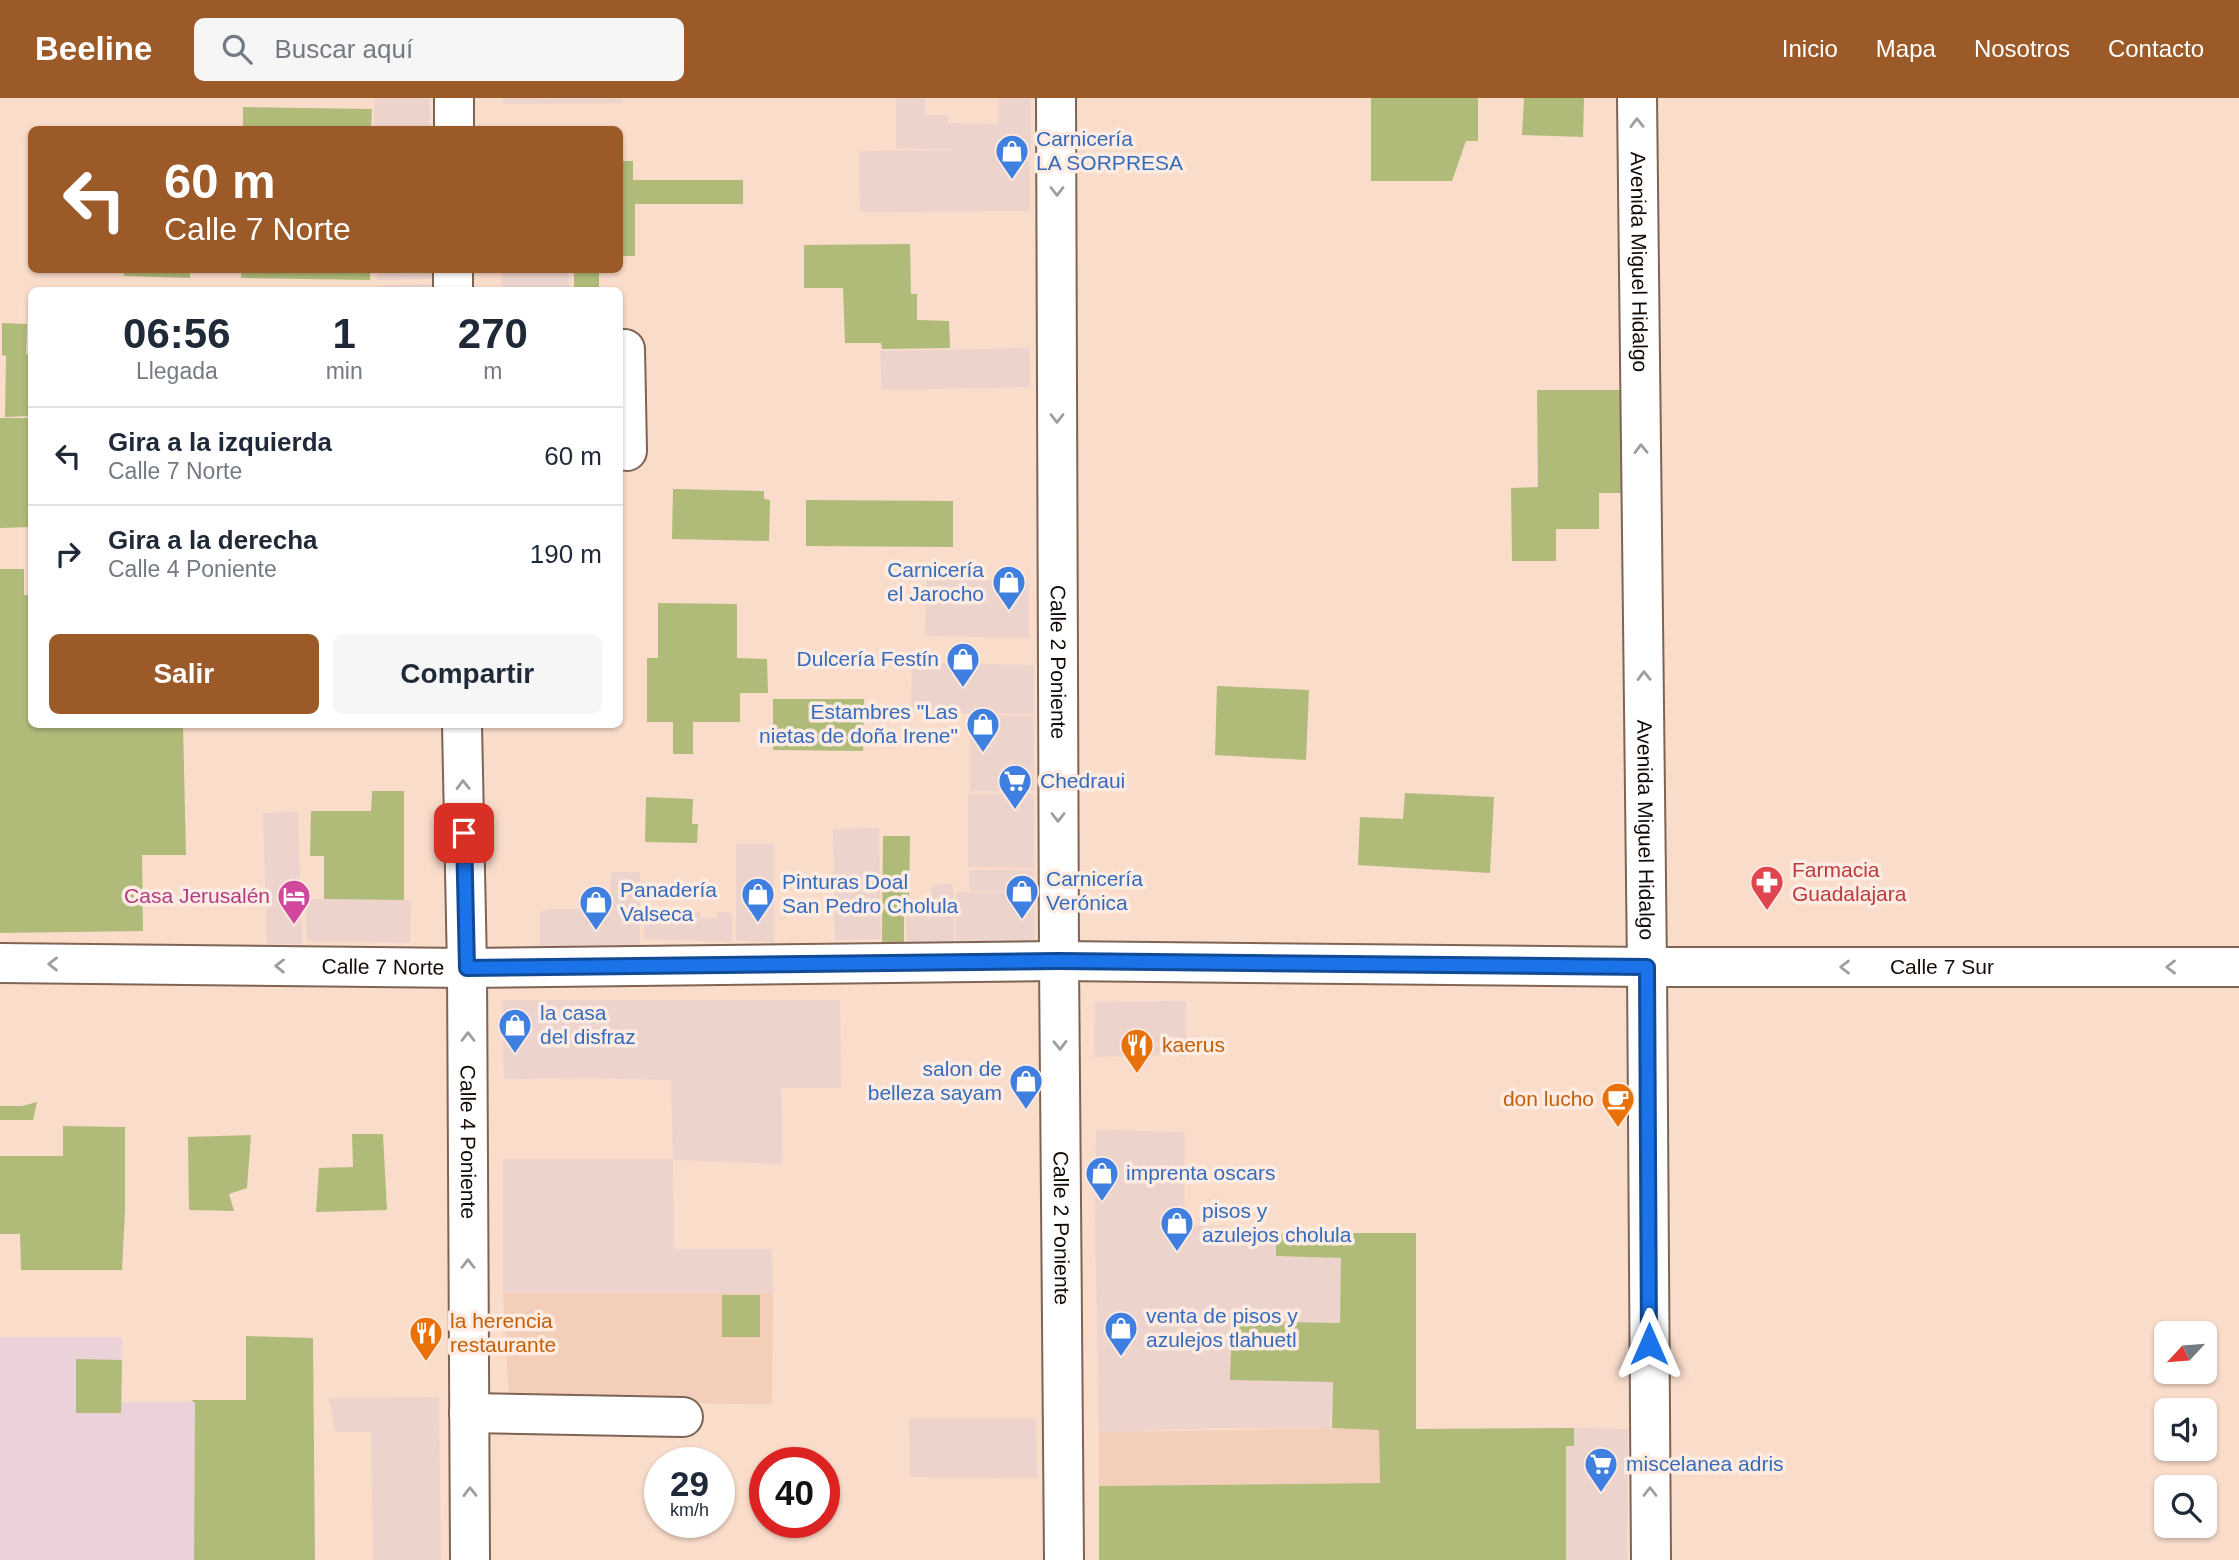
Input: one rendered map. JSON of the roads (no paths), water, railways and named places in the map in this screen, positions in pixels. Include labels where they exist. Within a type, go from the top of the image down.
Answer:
[{"type":"street","points":[[454,98],[454,126]]},
{"type":"street","name":"Calle 2 Poniente","points":[[1056,98],[1064,1560]]},
{"type":"street","name":"Avenida Miguel Hidalgo","points":[[1637,98],[1651,1560]]},
{"type":"street","points":[[623,349],[627,451]]},
{"type":"street","name":"Calle 4 Poniente","points":[[462,728],[467,968],[470,1560]]},
{"type":"street","name":"Calle 7 Norte","points":[[0,963],[467,968],[1059,961],[1647,967]]},
{"type":"street","name":"Calle 7 Sur","points":[[1647,967],[2239,967]]},
{"type":"street","points":[[468,1413],[683,1417]]},
{"type":"place","name":"Carnicería LA SORPRESA","points":[[1012,181]]},
{"type":"place","name":"Carnicería el Jarocho","points":[[1009,612]]},
{"type":"place","name":"Dulcería Festín","points":[[963,689]]},
{"type":"place","name":"Estambres \"Las nietas de doña Irene\"","points":[[983,754]]},
{"type":"place","name":"Chedraui","points":[[1015,811]]},
{"type":"place","name":"Farmacia Guadalajara","points":[[1767,912]]},
{"type":"place","name":"Carnicería Verónica","points":[[1022,921]]},
{"type":"place","name":"Pinturas Doal San Pedro Cholula","points":[[758,924]]},
{"type":"place","name":"Casa Jerusalén","points":[[294,926]]},
{"type":"place","name":"Panadería Valseca","points":[[596,932]]},
{"type":"place","name":"la casa del disfraz","points":[[515,1055]]},
{"type":"place","name":"kaerus","points":[[1137,1075]]},
{"type":"place","name":"salon de belleza sayam","points":[[1026,1111]]},
{"type":"place","name":"don lucho","points":[[1618,1129]]},
{"type":"place","name":"imprenta oscars","points":[[1102,1203]]},
{"type":"place","name":"pisos y azulejos cholula","points":[[1177,1253]]},
{"type":"place","name":"venta de pisos y azulejos tlahuetl","points":[[1121,1358]]},
{"type":"place","name":"la herencia restaurante","points":[[426,1363]]},
{"type":"place","name":"miscelanea adris","points":[[1601,1494]]}]
